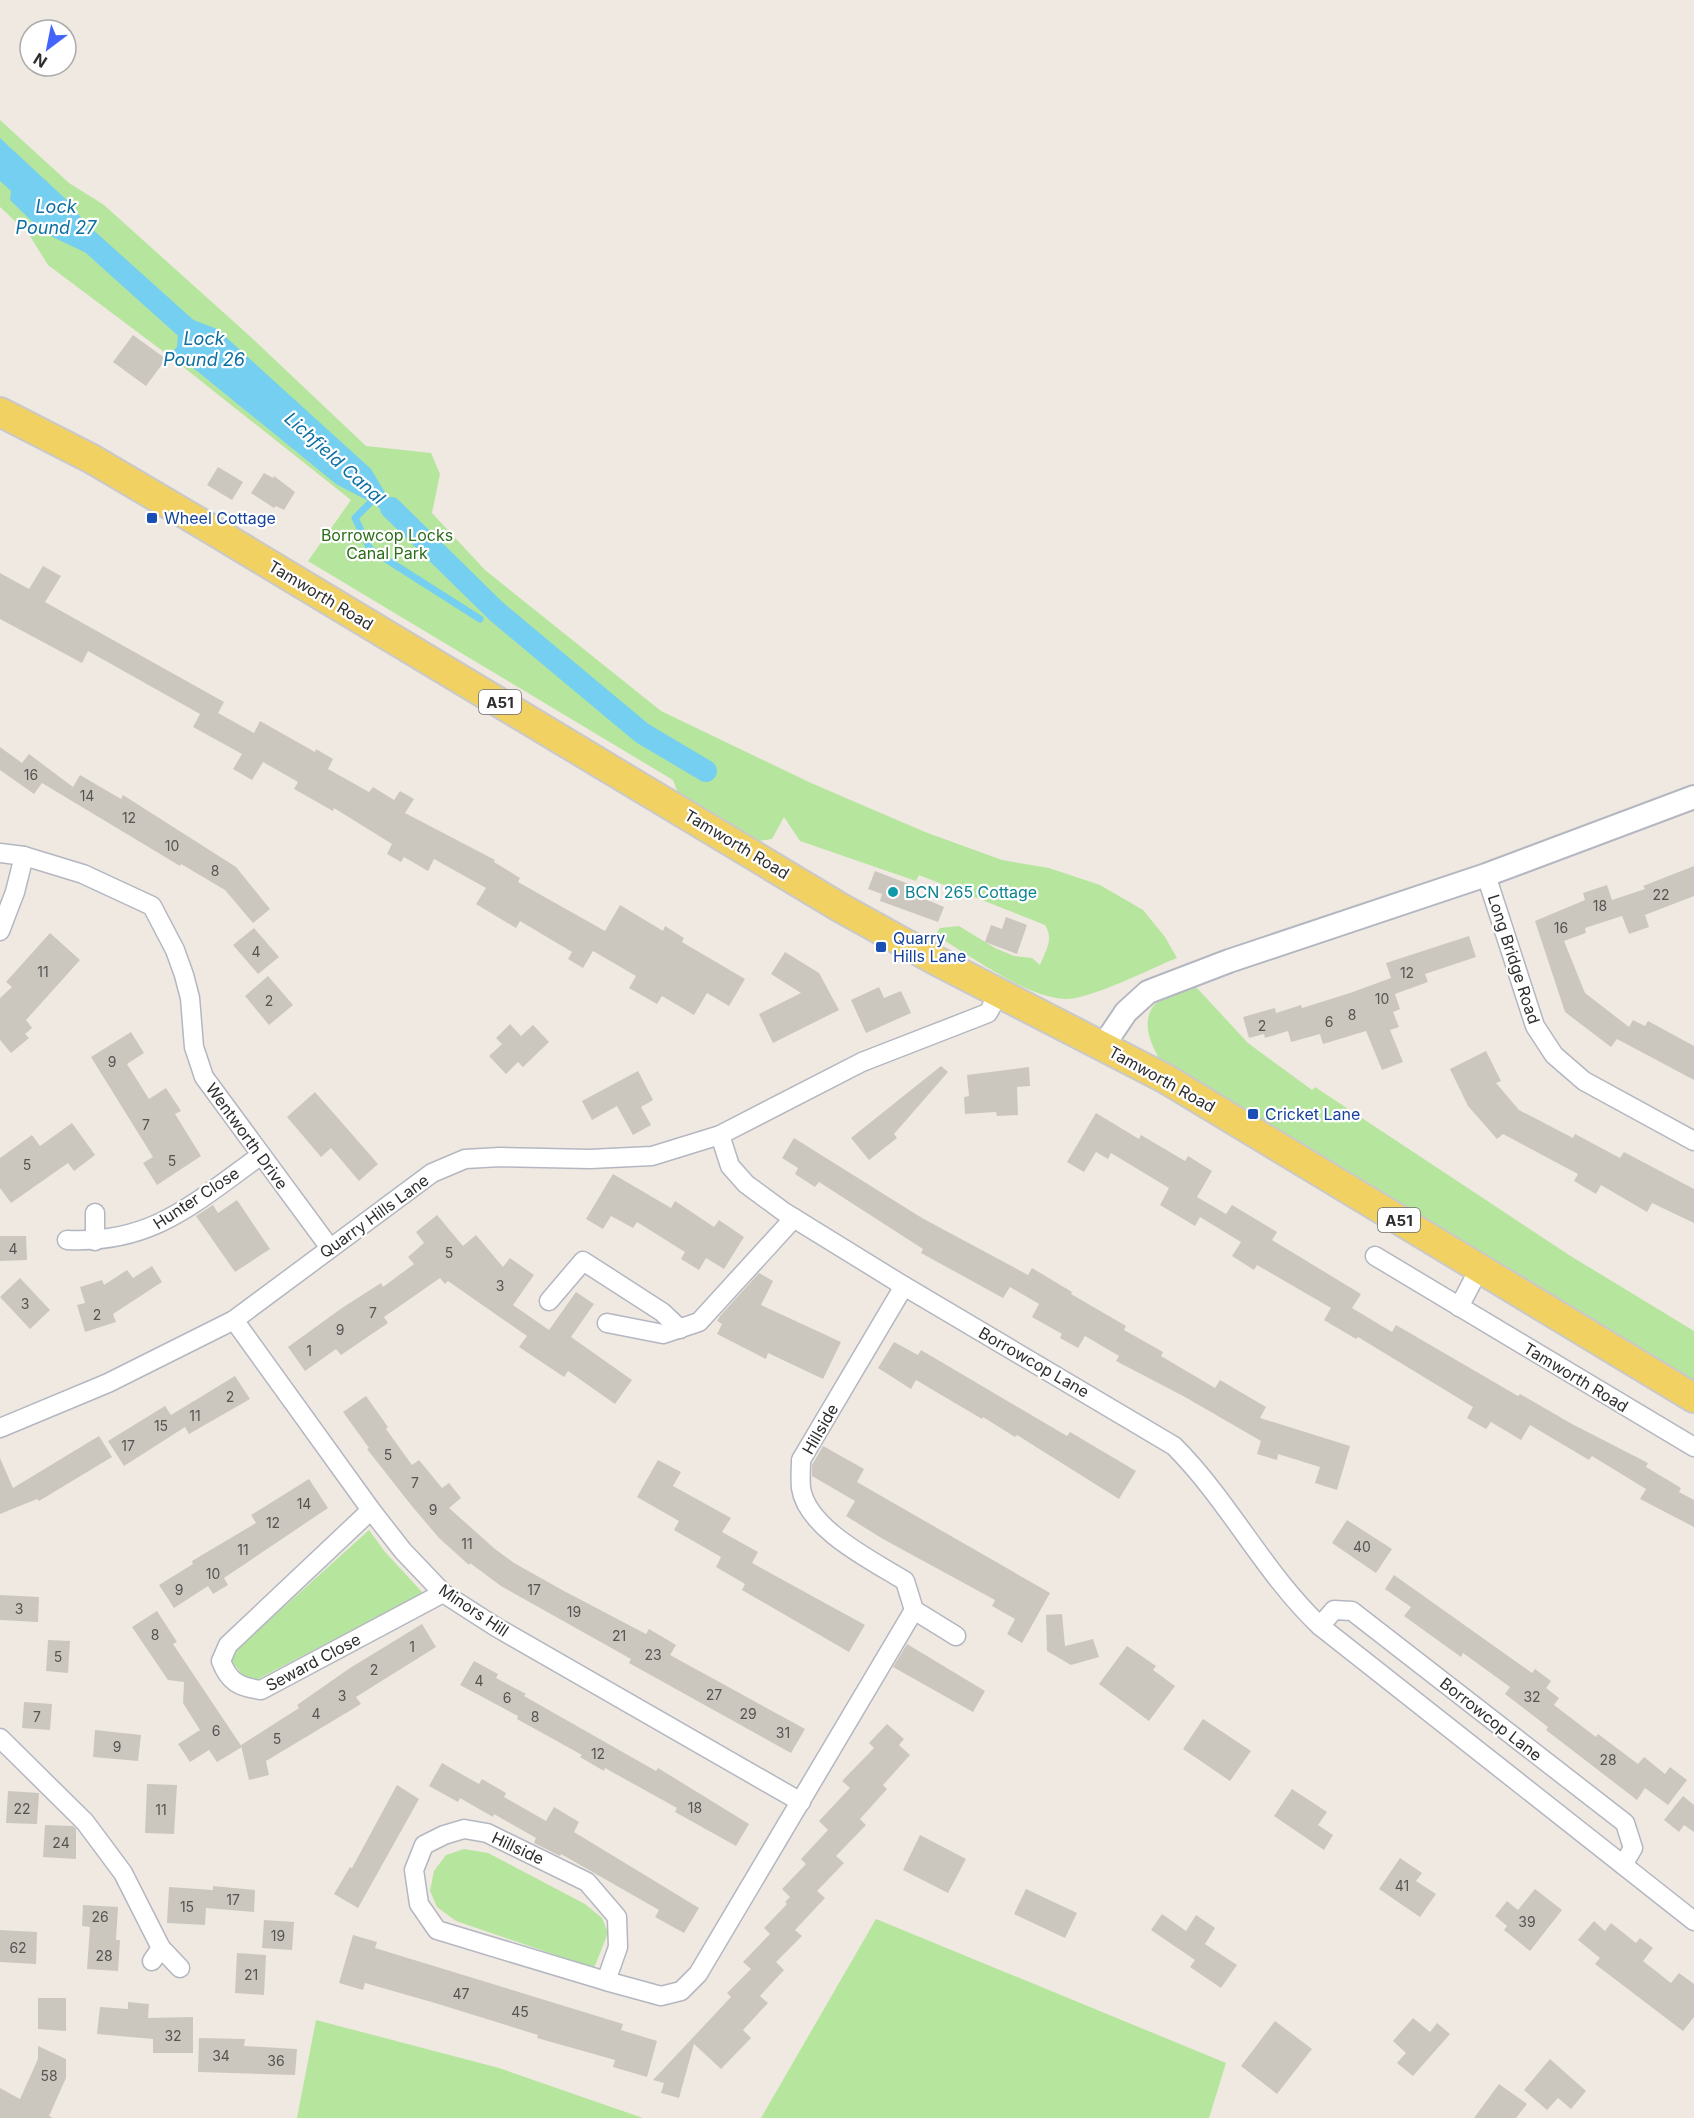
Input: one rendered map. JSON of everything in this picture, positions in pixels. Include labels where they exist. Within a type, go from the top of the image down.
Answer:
[{"type":"main road","name":"Tamworth Road","points":[[0,412],[92,459],[199,522],[841,908],[999,993],[1166,1078],[1694,1398]]},
{"type":"street","points":[[1103,1046],[1126,1011],[1148,992],[1229,961],[1486,875],[1694,797]]},
{"type":"street","name":"Wentworth Drive","points":[[0,853],[24,856],[83,874],[152,906],[175,950],[184,975],[190,998],[194,1047],[204,1077],[330,1248]]},
{"type":"street","points":[[0,932],[15,892],[24,856]]},
{"type":"street","name":"Long Bridge Road","points":[[1486,875],[1535,1026],[1554,1055],[1584,1081],[1694,1141]]},
{"type":"street","name":"Quarry Hills Lane","points":[[0,1428],[108,1383],[234,1320],[432,1173],[465,1159],[500,1156],[590,1159],[652,1156],[720,1135],[862,1062],[988,1013],[999,993]]},
{"type":"street","name":"Borrowcop Lane","points":[[720,1135],[730,1166],[746,1184],[794,1218],[1174,1446],[1200,1471],[1298,1605],[1320,1626],[1694,1921]]},
{"type":"street","name":"Hunter Close","points":[[67,1240],[95,1241],[151,1229],[198,1200],[260,1156]]},
{"type":"street","points":[[94,1213],[95,1241]]},
{"type":"street","points":[[607,1323],[663,1334],[699,1322],[794,1218]]},
{"type":"street","name":"Tamworth Road","points":[[1375,1256],[1694,1447]]},
{"type":"street","points":[[549,1301],[583,1262],[662,1312],[680,1329]]},
{"type":"street","points":[[1459,1306],[1479,1269]]},
{"type":"street","name":"Hillside","points":[[606,1981],[618,1947],[617,1917],[587,1882],[488,1833],[464,1829],[444,1835],[424,1845],[414,1870],[419,1904],[437,1930],[606,1981],[660,1996],[681,1991],[698,1974],[914,1610],[905,1581],[827,1530],[806,1504],[801,1489],[801,1460],[904,1286]]},
{"type":"street","name":"Minors Hill","points":[[234,1320],[371,1510],[403,1551],[443,1593],[496,1627],[801,1802]]},
{"type":"street","name":"Seward Close","points":[[371,1510],[228,1645],[221,1661],[227,1677],[241,1688],[261,1690],[443,1593]]},
{"type":"street","points":[[914,1610],[956,1636]]},
{"type":"street","name":"Borrowcop Lane","points":[[1320,1626],[1334,1610],[1352,1611],[1625,1823],[1634,1848],[1623,1865]]},
{"type":"street","points":[[0,1738],[86,1822],[123,1874],[156,1954],[180,1968]]},
{"type":"green space","name":"Borrowcop Locks Canal Park","points":[[0,120],[69,183],[104,205],[253,339],[366,446],[431,453],[440,474],[432,513],[485,570],[661,711],[811,783],[925,832],[1002,860],[1049,868],[1100,885],[1143,910],[1165,937],[1177,958],[1104,989],[1076,998],[1065,999],[1033,991],[981,964],[935,935],[940,928],[959,926],[995,948],[1014,956],[1032,958],[1040,965],[1049,940],[1045,925],[919,875],[916,881],[800,841],[784,817],[772,839],[758,841],[678,793],[673,780],[308,561],[351,500],[172,358],[48,265],[28,233],[0,207]]},
{"type":"green space","points":[[1196,987],[1248,1043],[1312,1090],[1315,1087],[1569,1255],[1694,1331],[1694,1387],[1160,1060],[1148,1032],[1148,1017],[1151,1010],[1156,1003]]},
{"type":"green space","points":[[369,1530],[385,1552],[423,1593],[258,1679],[247,1680],[232,1662],[234,1652]]},
{"type":"green space","points":[[464,1849],[488,1853],[585,1904],[602,1918],[608,1933],[594,1968],[456,1921],[437,1907],[430,1891],[434,1871],[446,1855]]},
{"type":"green space","points":[[876,1919],[1226,2063],[1209,2118],[761,2118]]},
{"type":"green space","points":[[316,2020],[499,2068],[643,2118],[297,2118]]},
{"type":"water","name":"Lock Pound 27","points":[[0,138],[71,204],[103,248],[95,257],[44,233],[10,200],[11,191],[0,181]]},
{"type":"water","name":"Lock Pound 26","points":[[178,314],[217,329],[371,469],[387,496],[418,526],[407,535],[376,505],[336,484],[197,371],[171,353],[177,347],[178,334],[170,323]]},
{"type":"building","points":[[133,335],[166,359],[146,386],[113,362]]},
{"type":"building","points":[[218,467],[243,482],[232,500],[207,485]]},
{"type":"building","points":[[264,473],[273,478],[274,476],[295,492],[284,510],[276,506],[274,508],[251,493]]},
{"type":"building","points":[[43,566],[61,576],[45,602],[224,702],[218,713],[254,733],[260,721],[315,752],[316,749],[333,759],[328,769],[369,792],[373,787],[394,800],[400,791],[414,799],[405,813],[495,860],[494,862],[520,878],[518,882],[605,931],[620,905],[663,931],[665,926],[684,938],[682,942],[745,979],[729,1006],[707,993],[694,1015],[662,996],[657,1004],[629,988],[636,976],[593,951],[583,968],[568,959],[572,952],[520,921],[516,928],[476,904],[486,888],[434,859],[428,871],[404,857],[401,862],[387,854],[392,844],[334,808],[333,811],[294,789],[298,782],[263,762],[252,780],[233,769],[242,754],[193,727],[200,714],[88,651],[82,663],[0,619],[0,573],[29,589]]},
{"type":"building","points":[[0,747],[22,763],[29,754],[73,787],[80,775],[121,799],[123,795],[236,867],[270,909],[253,923],[225,890],[181,864],[180,866],[42,783],[34,794],[0,770]]},
{"type":"building","points":[[1694,866],[1694,896],[1645,915],[1649,927],[1629,934],[1622,916],[1585,928],[1586,933],[1564,941],[1585,993],[1629,1027],[1633,1020],[1645,1026],[1648,1021],[1694,1046],[1694,1080],[1617,1039],[1611,1047],[1565,1012],[1535,921],[1585,900],[1583,893],[1607,885],[1612,900],[1645,889],[1643,886]]},
{"type":"building","points":[[875,871],[914,886],[911,893],[944,907],[938,922],[880,901],[882,894],[868,889]]},
{"type":"building","points":[[1006,917],[1027,925],[1017,954],[985,942],[991,925],[1002,929]]},
{"type":"building","points":[[254,928],[279,957],[258,974],[233,945]]},
{"type":"building","points":[[50,933],[80,960],[26,1020],[32,1028],[25,1034],[29,1038],[11,1053],[0,1040],[0,998],[12,987],[6,982]]},
{"type":"building","points":[[1469,936],[1476,957],[1425,974],[1428,982],[1395,994],[1400,1009],[1393,1012],[1399,1027],[1390,1030],[1403,1062],[1382,1070],[1366,1031],[1323,1044],[1320,1034],[1291,1042],[1288,1031],[1265,1038],[1264,1034],[1249,1038],[1243,1017],[1275,1008],[1276,1013],[1301,1005],[1302,1008],[1350,993],[1391,978],[1386,963]]},
{"type":"building","points":[[785,952],[819,973],[839,1010],[773,1043],[759,1014],[801,993],[771,974]]},
{"type":"building","points":[[268,976],[293,1005],[269,1025],[245,996]]},
{"type":"building","points":[[879,987],[884,998],[901,991],[911,1013],[866,1033],[851,1000]]},
{"type":"building","points":[[510,1024],[521,1036],[533,1025],[549,1042],[523,1067],[518,1062],[506,1074],[489,1056],[502,1044],[496,1038]]},
{"type":"building","points":[[131,1032],[144,1053],[127,1064],[149,1099],[166,1088],[181,1111],[175,1114],[201,1156],[157,1185],[143,1163],[153,1157],[91,1057]]},
{"type":"building","points":[[1486,1051],[1501,1081],[1496,1083],[1519,1110],[1573,1138],[1575,1134],[1620,1158],[1624,1152],[1694,1189],[1694,1223],[1652,1203],[1647,1212],[1601,1185],[1596,1194],[1574,1181],[1578,1174],[1503,1134],[1497,1139],[1468,1106],[1450,1069]]},
{"type":"building","points":[[941,1066],[948,1072],[894,1134],[897,1138],[869,1160],[851,1138]]},
{"type":"building","points":[[1029,1067],[1030,1086],[1017,1087],[1018,1115],[997,1116],[996,1112],[965,1114],[964,1097],[969,1096],[967,1075]]},
{"type":"building","points":[[638,1071],[653,1100],[641,1107],[651,1125],[633,1135],[617,1106],[592,1120],[582,1101]]},
{"type":"building","points":[[315,1092],[378,1164],[359,1181],[331,1148],[321,1157],[287,1117]]},
{"type":"building","points":[[1096,1113],[1139,1139],[1141,1135],[1185,1161],[1188,1156],[1212,1171],[1197,1197],[1226,1214],[1232,1205],[1277,1232],[1272,1240],[1361,1294],[1352,1308],[1392,1332],[1396,1325],[1518,1396],[1520,1394],[1648,1463],[1646,1467],[1681,1488],[1679,1492],[1694,1500],[1694,1527],[1640,1499],[1646,1489],[1592,1456],[1589,1460],[1530,1425],[1521,1440],[1491,1422],[1486,1429],[1467,1418],[1473,1407],[1358,1337],[1356,1339],[1324,1320],[1331,1308],[1257,1265],[1254,1270],[1232,1256],[1241,1242],[1200,1217],[1195,1226],[1160,1205],[1169,1188],[1111,1153],[1108,1159],[1096,1152],[1084,1172],[1067,1162]]},
{"type":"building","points":[[72,1123],[95,1155],[74,1171],[68,1163],[11,1203],[0,1188],[0,1158],[32,1135],[40,1146]]},
{"type":"building","points":[[794,1138],[922,1218],[1028,1275],[1032,1268],[1126,1326],[1124,1330],[1163,1352],[1161,1356],[1215,1388],[1220,1380],[1266,1407],[1260,1418],[1350,1446],[1337,1490],[1315,1483],[1320,1467],[1278,1454],[1277,1460],[1257,1454],[1261,1441],[1185,1397],[1116,1361],[1119,1356],[1085,1336],[1078,1348],[1060,1338],[1062,1334],[1032,1317],[1039,1304],[1010,1287],[1003,1298],[921,1253],[923,1249],[819,1182],[815,1187],[795,1174],[798,1168],[782,1158]]},
{"type":"building","points":[[613,1174],[671,1208],[675,1201],[714,1227],[719,1220],[744,1237],[724,1269],[706,1258],[699,1270],[681,1259],[685,1252],[637,1222],[633,1228],[611,1216],[603,1229],[586,1219]]},
{"type":"building","points":[[237,1200],[270,1249],[235,1272],[196,1216],[213,1205],[218,1213]]},
{"type":"building","points":[[437,1215],[463,1246],[476,1235],[503,1267],[510,1258],[534,1275],[513,1305],[549,1330],[576,1292],[594,1304],[571,1337],[632,1380],[615,1404],[568,1371],[564,1377],[519,1347],[527,1336],[448,1281],[445,1284],[440,1278],[384,1317],[388,1323],[341,1355],[336,1349],[305,1371],[288,1347],[342,1308],[381,1283],[383,1287],[414,1264],[408,1257],[424,1243],[416,1232]]},
{"type":"building","points":[[0,1236],[26,1236],[27,1260],[0,1261]]},
{"type":"building","points":[[152,1266],[162,1282],[113,1314],[116,1322],[85,1332],[77,1305],[85,1303],[80,1287],[102,1280],[104,1285],[127,1270],[133,1278]]},
{"type":"building","points":[[759,1273],[773,1281],[761,1305],[841,1342],[823,1379],[768,1353],[766,1359],[717,1334],[722,1324],[717,1321],[720,1316]]},
{"type":"building","points":[[20,1278],[50,1310],[30,1329],[0,1297]]},
{"type":"building","points":[[894,1342],[918,1355],[921,1350],[1067,1436],[1070,1432],[1136,1471],[1119,1499],[1017,1435],[1015,1437],[916,1380],[911,1389],[878,1368]]},
{"type":"building","points":[[235,1376],[250,1399],[189,1434],[185,1427],[124,1466],[108,1441],[165,1406],[171,1415]]},
{"type":"building","points":[[366,1396],[412,1465],[419,1460],[442,1488],[449,1483],[461,1498],[449,1508],[495,1549],[514,1563],[646,1634],[649,1629],[676,1645],[670,1655],[805,1729],[791,1753],[629,1663],[631,1659],[501,1586],[470,1563],[469,1565],[439,1538],[411,1505],[367,1449],[369,1448],[343,1412]]},
{"type":"building","points":[[99,1436],[112,1457],[39,1501],[37,1499],[0,1514],[0,1458],[13,1488]]},
{"type":"building","points":[[823,1446],[864,1469],[857,1482],[1050,1593],[1022,1643],[1007,1634],[1015,1619],[992,1606],[995,1600],[883,1539],[846,1516],[855,1501],[812,1476],[812,1465]]},
{"type":"building","points":[[658,1460],[681,1472],[673,1486],[731,1518],[722,1532],[758,1552],[752,1563],[865,1625],[849,1652],[742,1590],[745,1584],[716,1567],[721,1557],[674,1530],[679,1521],[637,1497]]},
{"type":"building","points":[[309,1479],[328,1508],[224,1578],[228,1585],[213,1594],[208,1586],[174,1608],[159,1585],[193,1564],[192,1561],[256,1523],[251,1515]]},
{"type":"building","points":[[1347,1520],[1392,1549],[1376,1573],[1332,1543]]},
{"type":"building","points":[[1394,1575],[1532,1673],[1535,1669],[1551,1681],[1546,1688],[1559,1698],[1554,1705],[1596,1737],[1598,1734],[1638,1764],[1644,1757],[1665,1774],[1670,1767],[1687,1780],[1668,1805],[1645,1788],[1637,1800],[1546,1730],[1548,1727],[1505,1694],[1510,1687],[1463,1653],[1461,1657],[1404,1616],[1411,1607],[1385,1589]]},
{"type":"building","points":[[0,1595],[39,1597],[38,1622],[0,1620]]},
{"type":"building","points":[[157,1611],[177,1642],[173,1644],[242,1747],[217,1762],[209,1750],[190,1762],[178,1744],[200,1730],[183,1703],[184,1682],[168,1680],[132,1627]]},
{"type":"building","points":[[1062,1614],[1065,1646],[1093,1639],[1099,1657],[1071,1665],[1047,1651],[1046,1615]]},
{"type":"building","points":[[422,1624],[436,1647],[356,1697],[361,1704],[266,1761],[269,1775],[249,1780],[241,1745],[299,1708],[297,1705],[350,1668]]},
{"type":"building","points":[[48,1640],[70,1641],[68,1673],[46,1671]]},
{"type":"building","points":[[907,1644],[985,1691],[973,1712],[893,1667]]},
{"type":"building","points":[[1127,1646],[1156,1666],[1153,1670],[1175,1686],[1149,1721],[1099,1684]]},
{"type":"building","points":[[474,1661],[498,1674],[496,1678],[526,1694],[524,1696],[656,1771],[658,1768],[749,1824],[736,1846],[675,1812],[677,1808],[605,1768],[604,1771],[580,1757],[582,1755],[517,1719],[518,1716],[460,1685]]},
{"type":"building","points":[[24,1702],[52,1704],[50,1730],[22,1728]]},
{"type":"building","points":[[1203,1719],[1251,1751],[1230,1781],[1183,1749]]},
{"type":"building","points":[[887,1724],[904,1739],[899,1745],[910,1755],[883,1785],[887,1789],[860,1819],[866,1825],[836,1856],[844,1863],[817,1891],[825,1898],[795,1930],[802,1936],[776,1962],[784,1970],[760,1996],[768,2003],[743,2030],[751,2038],[721,2069],[694,2044],[679,2098],[661,2093],[664,2083],[653,2080],[731,1997],[727,1993],[751,1969],[743,1962],[770,1934],[764,1928],[787,1904],[785,1902],[790,1897],[782,1889],[806,1864],[801,1859],[828,1830],[819,1821],[850,1788],[842,1781],[874,1748],[869,1743]]},
{"type":"building","points":[[95,1730],[141,1735],[138,1761],[93,1757]]},
{"type":"building","points":[[442,1763],[479,1784],[482,1779],[506,1793],[504,1797],[546,1821],[554,1807],[579,1822],[574,1832],[699,1908],[684,1933],[655,1917],[659,1910],[561,1854],[560,1856],[534,1843],[536,1838],[494,1814],[493,1817],[460,1798],[458,1802],[429,1786]]},
{"type":"building","points":[[147,1784],[177,1785],[174,1834],[145,1833]]},
{"type":"building","points":[[397,1785],[419,1799],[358,1908],[334,1894],[350,1867],[352,1868]]},
{"type":"building","points":[[1292,1789],[1327,1812],[1318,1825],[1333,1835],[1324,1850],[1274,1816]]},
{"type":"building","points":[[8,1791],[39,1793],[37,1824],[6,1823]]},
{"type":"building","points":[[1683,1796],[1694,1805],[1694,1832],[1684,1825],[1679,1832],[1664,1820]]},
{"type":"building","points":[[45,1825],[73,1826],[76,1829],[76,1859],[43,1857]]},
{"type":"building","points":[[920,1835],[966,1859],[948,1893],[903,1870]]},
{"type":"building","points":[[1400,1858],[1422,1873],[1416,1881],[1436,1894],[1420,1917],[1379,1889]]},
{"type":"building","points":[[213,1886],[255,1890],[254,1912],[206,1908],[205,1925],[167,1923],[169,1887],[213,1890]]},
{"type":"building","points":[[1026,1889],[1077,1913],[1065,1938],[1014,1914]]},
{"type":"building","points":[[1535,1889],[1562,1910],[1530,1951],[1504,1930],[1507,1926],[1495,1916],[1507,1901],[1518,1910]]},
{"type":"building","points":[[83,1905],[118,1907],[116,1940],[120,1940],[118,1971],[87,1969],[90,1927],[82,1926]]},
{"type":"building","points":[[1162,1914],[1186,1931],[1196,1915],[1215,1928],[1205,1944],[1237,1965],[1221,1988],[1190,1967],[1195,1960],[1151,1930]]},
{"type":"building","points":[[264,1920],[294,1922],[292,1950],[262,1948]]},
{"type":"building","points":[[1594,1921],[1605,1931],[1611,1923],[1636,1943],[1640,1938],[1653,1948],[1643,1961],[1671,1983],[1679,1973],[1694,1984],[1694,2017],[1683,2031],[1595,1964],[1600,1958],[1578,1940]]},
{"type":"building","points":[[0,1930],[37,1932],[36,1964],[0,1962]]},
{"type":"building","points":[[353,1935],[377,1942],[375,1948],[623,2024],[621,2030],[657,2041],[647,2077],[613,2067],[615,2060],[537,2038],[538,2035],[435,2003],[365,1983],[363,1990],[339,1983]]},
{"type":"building","points":[[237,1953],[266,1955],[264,1995],[235,1993]]},
{"type":"building","points":[[38,1998],[66,1998],[66,2031],[38,2029]]},
{"type":"building","points":[[128,2002],[149,2004],[148,2018],[193,2017],[193,2053],[153,2053],[153,2039],[97,2034],[100,2007],[128,2009]]},
{"type":"building","points":[[1413,2018],[1430,2032],[1437,2023],[1450,2034],[1413,2076],[1397,2063],[1406,2053],[1393,2041]]},
{"type":"building","points":[[1275,2021],[1312,2049],[1277,2094],[1241,2066]]},
{"type":"building","points":[[199,2038],[245,2039],[244,2046],[297,2049],[295,2075],[198,2072]]},
{"type":"building","points":[[38,2046],[66,2059],[66,2078],[49,2116],[53,2118],[0,2118],[0,2088],[20,2099],[38,2059]]},
{"type":"building","points":[[1550,2059],[1586,2091],[1571,2109],[1558,2098],[1547,2110],[1524,2090]]},
{"type":"building","points":[[1499,2084],[1527,2104],[1516,2118],[1474,2118]]},
{"type":"waterway","name":"Lichfield Canal","points":[[79,232],[197,338]]},
{"type":"waterway","points":[[376,497],[355,518],[370,549],[480,619]]},
{"type":"waterway","name":"Lichfield Canal","points":[[391,508],[497,612],[642,733],[706,771]]},
{"type":"place","name":"Wheel Cottage","points":[[152,518]]},
{"type":"place","name":"BCN 265 Cottage","points":[[893,892]]},
{"type":"place","name":"Quarry Hills Lane","points":[[881,947]]},
{"type":"place","name":"Cricket Lane","points":[[1253,1114]]}]
